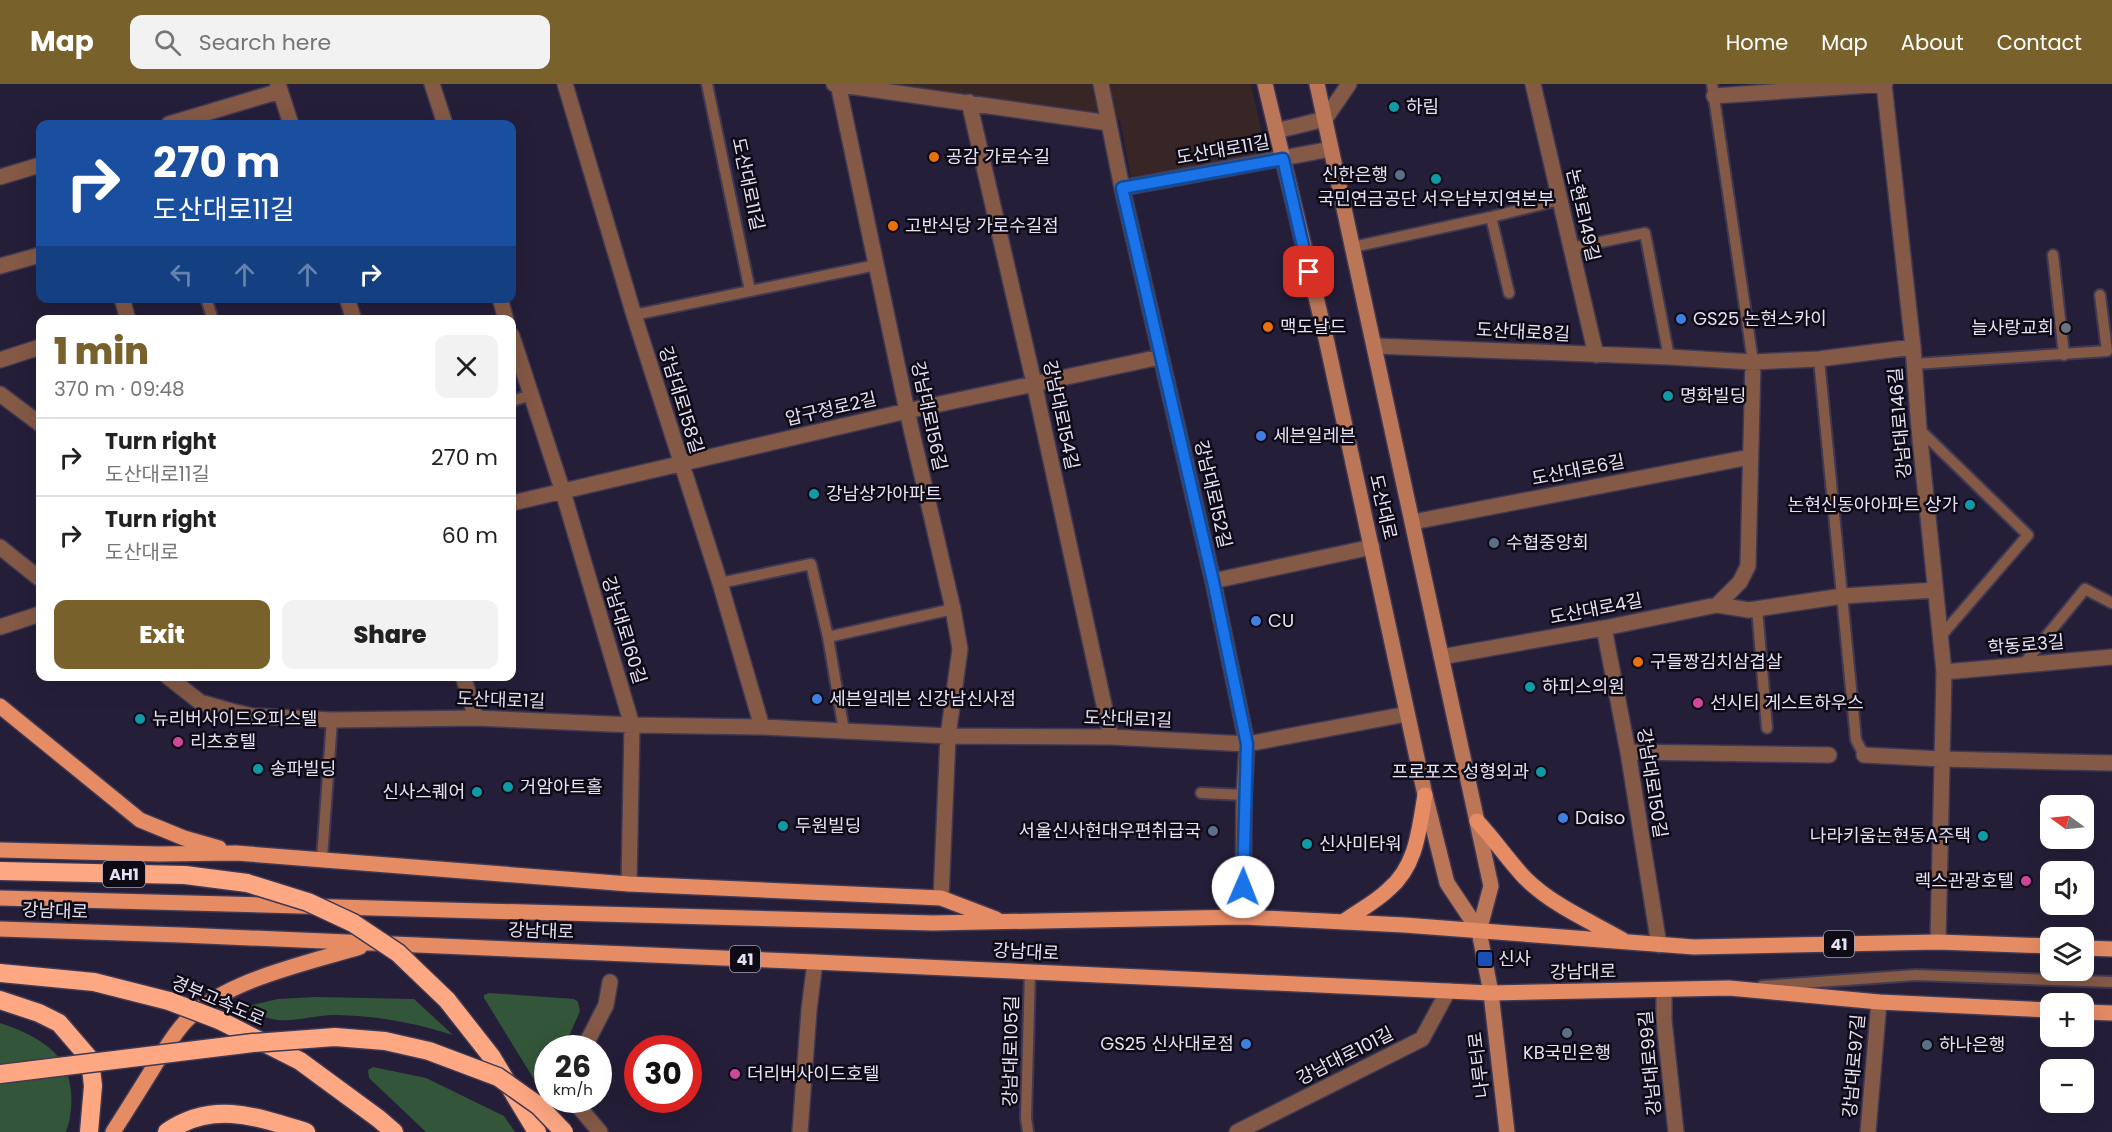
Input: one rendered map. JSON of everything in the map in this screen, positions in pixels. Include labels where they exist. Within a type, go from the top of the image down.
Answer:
[{"type":"highway","name":"AH1","points":[[0,871],[185,875],[247,883],[308,902],[353,923],[398,953],[447,1000],[491,1056],[537,1132]]},
{"type":"highway","name":"경부고속도로","points":[[0,973],[94,982],[169,1001],[219,1020],[300,1060],[380,1119],[394,1132]]},
{"type":"highway","points":[[0,1000],[39,1012],[59,1023],[90,1059],[93,1086],[89,1132]]},
{"type":"highway","points":[[0,1074],[254,1043],[335,1037],[385,1041],[429,1051],[498,1077],[539,1106],[564,1132]]},
{"type":"highway","points":[[167,1132],[188,1120],[221,1113],[250,1115],[306,1132]]},
{"type":"main road","name":"도산대로","points":[[1265,84],[1327,344],[1425,795],[1447,883],[1479,931],[1491,993]]},
{"type":"main road","name":"도산대로","points":[[1317,84],[1491,886],[1479,931]]},
{"type":"main road","points":[[0,706],[140,820],[184,838],[236,853]]},
{"type":"main road","points":[[1343,922],[1389,889],[1403,874],[1416,844],[1425,795]]},
{"type":"main road","points":[[1477,822],[1538,890],[1628,942]]},
{"type":"main road","points":[[0,850],[158,854],[236,853],[629,884],[941,898],[1005,922]]},
{"type":"main road","name":"강남대로","points":[[0,898],[933,923],[1244,917],[1694,947],[1938,942],[2040,946]]},
{"type":"main road","name":"강남대로","points":[[0,929],[1030,971],[1491,993],[1729,988],[1879,1002],[2040,1010]]},
{"type":"main road","points":[[113,1132],[173,1037],[188,1019],[205,1005],[235,988],[269,975],[372,943]]},
{"type":"main road","points":[[2094,948],[2112,949]]},
{"type":"main road","name":"나루터로","points":[[1491,993],[1507,1132]]},
{"type":"main road","points":[[2094,1012],[2112,1013]]},
{"type":"street","points":[[432,84],[444,120]]},
{"type":"street","name":"강남대로158길","points":[[565,84],[634,315],[720,583],[762,727]]},
{"type":"street","points":[[834,84],[1109,123]]},
{"type":"street","name":"강남대로156길","points":[[838,84],[960,649],[948,736],[941,898]]},
{"type":"street","name":"강남대로152길","points":[[1101,84],[1122,188],[1213,581],[1247,744],[1244,795],[1244,917]]},
{"type":"street","points":[[1276,131],[1325,118],[1349,84]]},
{"type":"street","name":"논현로149길","points":[[1533,84],[1596,355]]},
{"type":"street","points":[[1713,90],[1885,84]]},
{"type":"street","name":"강남대로146길","points":[[1885,84],[1944,672],[1938,942]]},
{"type":"street","points":[[181,120],[279,88],[290,120]]},
{"type":"street","name":"강남대로154길","points":[[969,102],[1034,383],[1111,737]]},
{"type":"street","name":"도산대로11길","points":[[1122,188],[1331,149]]},
{"type":"street","points":[[0,177],[36,166]]},
{"type":"street","points":[[0,266],[36,256]]},
{"type":"street","name":"도산대로8길","points":[[1375,346],[1753,362],[1819,359],[1913,347]]},
{"type":"street","name":"강남대로160길","points":[[516,348],[632,725],[629,884]]},
{"type":"street","points":[[0,360],[36,349]]},
{"type":"street","name":"압구정로2길","points":[[516,501],[681,465],[907,411],[1161,357]]},
{"type":"street","points":[[1718,605],[1740,582],[1748,566],[1753,362]]},
{"type":"street","points":[[0,394],[36,421]]},
{"type":"street","name":"도산대로6길","points":[[1413,522],[1750,457]]},
{"type":"street","points":[[0,547],[36,576]]},
{"type":"street","points":[[1213,581],[1372,547]]},
{"type":"street","name":"도산대로4길","points":[[1441,657],[1718,605],[1749,610],[1843,596],[1935,590]]},
{"type":"street","points":[[0,627],[36,615]]},
{"type":"street","name":"강남대로150길","points":[[1604,628],[1628,752],[1659,945]]},
{"type":"street","name":"학동로3길","points":[[1944,672],[2112,657]]},
{"type":"street","name":"도산대로1길","points":[[173,681],[200,702],[231,711],[253,716],[332,720],[476,718],[632,725],[762,727],[948,736],[1111,737],[1247,744],[1407,714]]},
{"type":"street","points":[[465,681],[476,718]]},
{"type":"street","points":[[1628,752],[1829,755]]},
{"type":"street","points":[[1864,755],[2112,763]]},
{"type":"street","points":[[800,1132],[815,962]]},
{"type":"street","points":[[591,1035],[606,1005],[610,982]]},
{"type":"street","name":"강남대로99길","points":[[1664,990],[1664,1020],[1676,1132]]},
{"type":"street","name":"강남대로101길","points":[[1237,1132],[1422,1039],[1448,991]]},
{"type":"street","name":"강남대로97길","points":[[1868,1132],[1879,1002]]},
{"type":"street","points":[[584,1113],[600,1132]]},
{"type":"lane","name":"도산대로11길","points":[[707,84],[750,291]]},
{"type":"lane","points":[[1713,90],[1753,362]]},
{"type":"lane","points":[[1353,247],[1559,200]]},
{"type":"lane","points":[[1491,217],[1509,292]]},
{"type":"lane","points":[[1571,248],[1645,233],[1670,357]]},
{"type":"lane","points":[[2053,255],[2064,355]]},
{"type":"lane","points":[[634,315],[876,265]]},
{"type":"lane","points":[[1914,364],[2109,351],[2100,295]]},
{"type":"lane","points":[[1819,359],[1856,740],[1864,755]]},
{"type":"lane","points":[[516,400],[531,395]]},
{"type":"lane","points":[[1919,429],[2028,535],[1941,636]]},
{"type":"lane","points":[[720,583],[811,564],[828,637],[844,731]]},
{"type":"lane","points":[[2022,666],[2085,589],[2112,603]]},
{"type":"lane","points":[[1757,608],[1767,728]]},
{"type":"lane","points":[[828,637],[953,609]]},
{"type":"lane","points":[[322,858],[332,720]]},
{"type":"lane","points":[[1201,793],[1244,795]]},
{"type":"lane","name":"강남대로105길","points":[[1028,1132],[1026,1118],[1030,971]]},
{"type":"lane","points":[[1729,988],[1916,975],[2112,982]]},
{"type":"shaded area","points":[[867,84],[1251,84],[1267,157],[1132,182],[1120,120]]},
{"type":"green space","points":[[489,993],[574,999],[578,1002],[580,1011],[570,1035],[534,1035],[534,1079],[484,998],[484,995]]},
{"type":"green space","points":[[316,997],[414,999],[453,1035],[411,1024],[367,1017],[330,1015],[278,1020],[264,1017],[243,1007],[278,999]]},
{"type":"green space","points":[[0,1023],[36,1038],[61,1060],[66,1069],[71,1090],[71,1112],[66,1132],[0,1132]]},
{"type":"green space","points":[[373,1067],[426,1078],[504,1116],[515,1132],[426,1132],[369,1078],[368,1070]]},
{"type":"place","name":"하림","points":[[1394,107]]},
{"type":"place","name":"공감 가로수길","points":[[934,157]]},
{"type":"place","name":"신한은행","points":[[1400,175]]},
{"type":"place","name":"국민연금공단 서우남부지역본부","points":[[1436,179]]},
{"type":"place","name":"고반식당 가로수길점","points":[[893,226]]},
{"type":"place","name":"GS25 논현스카이","points":[[1681,319]]},
{"type":"place","name":"맥도날드","points":[[1268,327]]},
{"type":"place","name":"늘사랑교회","points":[[2066,328]]},
{"type":"place","name":"명화빌딩","points":[[1668,396]]},
{"type":"place","name":"세븐일레븐","points":[[1261,436]]},
{"type":"place","name":"강남상가아파트","points":[[814,494]]},
{"type":"place","name":"논현신동아아파트 상가","points":[[1970,505]]},
{"type":"place","name":"수협중앙회","points":[[1494,543]]},
{"type":"place","name":"CU","points":[[1256,621]]},
{"type":"place","name":"구들짱김치삼겹살","points":[[1638,662]]},
{"type":"place","name":"하피스의원","points":[[1530,687]]},
{"type":"place","name":"세븐일레븐 신강남신사점","points":[[817,699]]},
{"type":"place","name":"선시티 게스트하우스","points":[[1698,703]]},
{"type":"place","name":"뉴리버사이드오피스텔","points":[[140,719]]},
{"type":"place","name":"리츠호텔","points":[[178,742]]},
{"type":"place","name":"송파빌딩","points":[[258,769]]},
{"type":"place","name":"프로포즈 성형외과","points":[[1541,772]]},
{"type":"place","name":"거암아트홀","points":[[508,787]]},
{"type":"place","name":"신사스퀘어","points":[[477,792]]},
{"type":"place","name":"Daiso","points":[[1563,818]]},
{"type":"place","name":"두원빌딩","points":[[783,826]]},
{"type":"place","name":"서울신사현대우편취급국","points":[[1213,831]]},
{"type":"place","name":"나라키움논현동A주택","points":[[1983,836]]},
{"type":"place","name":"신사미타워","points":[[1307,844]]},
{"type":"place","name":"렉스관광호텔","points":[[2026,881]]},
{"type":"place","name":"신사","points":[[1485,959]]},
{"type":"place","name":"KB국민은행","points":[[1567,1033]]},
{"type":"place","name":"GS25 신사대로점","points":[[1246,1044]]},
{"type":"place","name":"하나은행","points":[[1927,1045]]},
{"type":"place","name":"더리버사이드호텔","points":[[735,1074]]},
{"type":"route","points":[[1243,887],[1247,744],[1213,581],[1122,188],[1283,159],[1309,272]]}]
